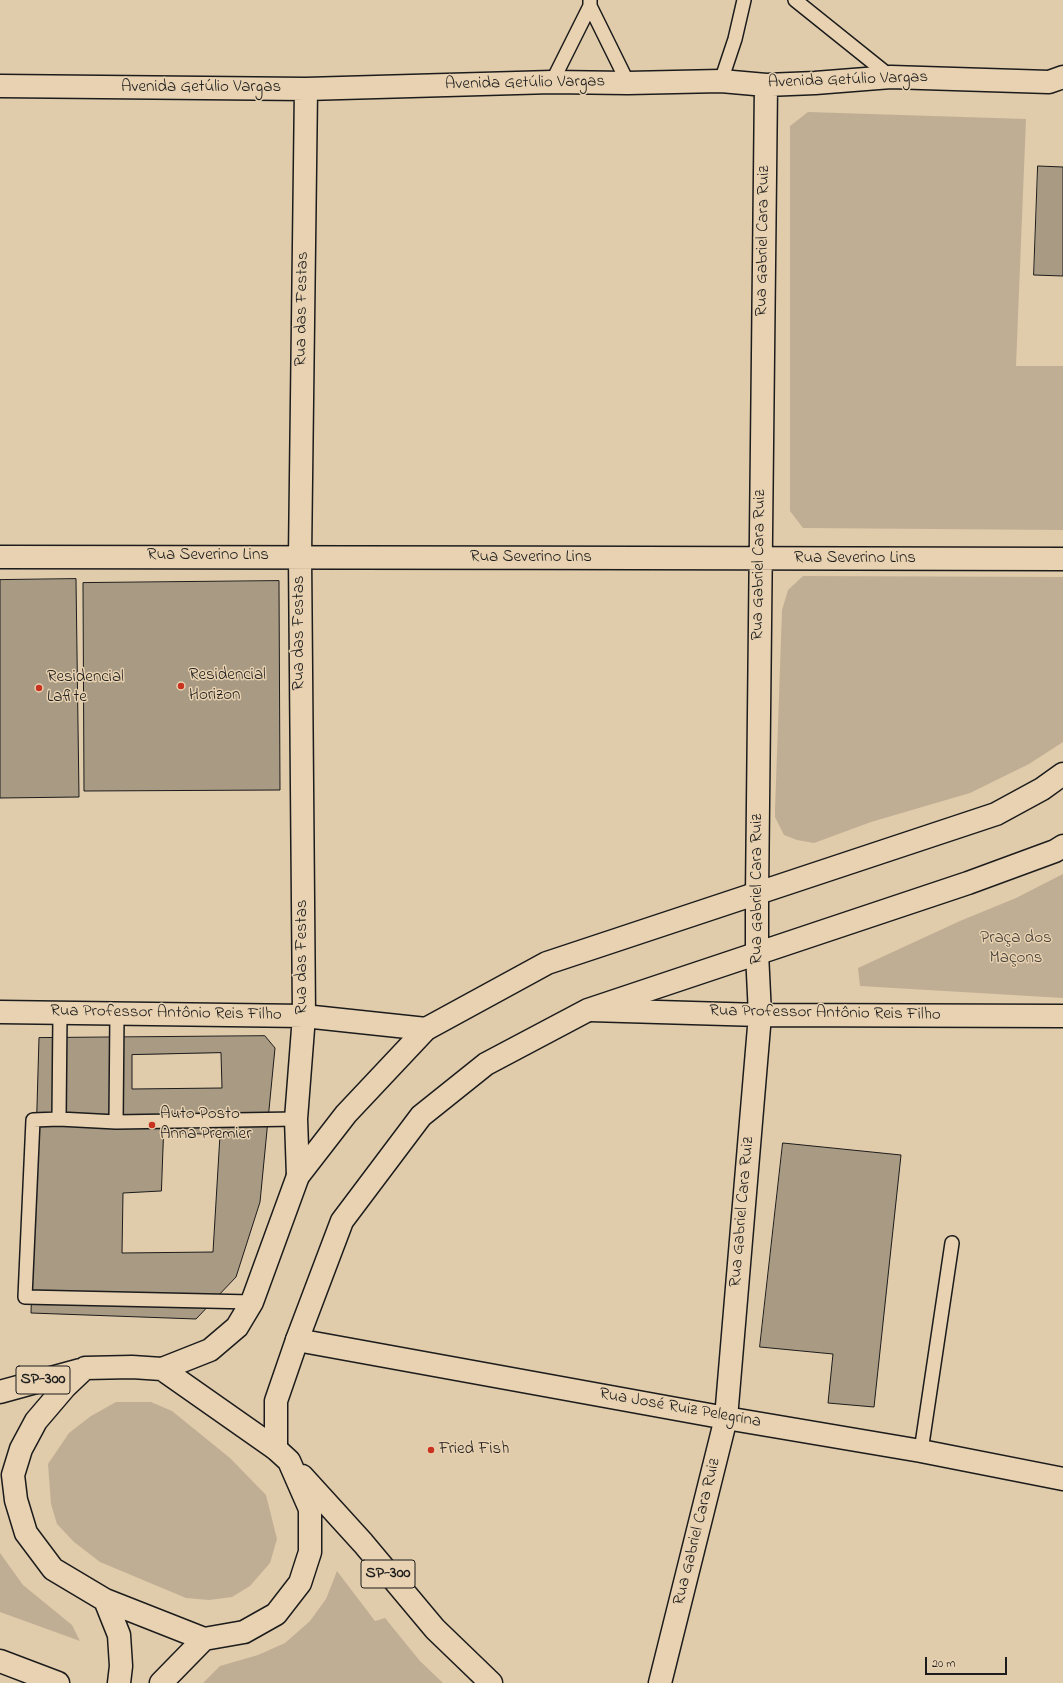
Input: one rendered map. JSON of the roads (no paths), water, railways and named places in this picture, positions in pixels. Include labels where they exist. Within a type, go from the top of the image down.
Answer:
[{"type":"main road","name":"Avenida Getúlio Vargas","points":[[0,86],[306,89],[552,82],[628,83],[721,81],[766,85],[891,77],[1058,83]]},
{"type":"main road","name":"Rua Gabriel Cara Ruiz","points":[[660,1683],[726,1418],[760,1015],[757,953],[757,893],[766,85]]},
{"type":"main road","name":"Rua das Festas","points":[[298,1176],[296,1119],[304,1016],[300,556],[306,89]]},
{"type":"main road","name":"Rua Severino Lins","points":[[0,557],[300,556],[1063,559]]},
{"type":"main road","points":[[1063,774],[1042,789],[996,814],[547,963],[426,1029],[346,1114],[298,1176],[252,1302],[237,1327],[210,1350],[162,1369],[132,1367],[85,1368],[65,1387],[36,1421],[21,1449],[13,1475],[16,1500],[26,1533],[53,1569],[105,1600],[204,1639],[244,1632],[276,1614],[300,1583],[310,1552],[310,1508],[283,1455],[276,1402],[297,1340],[342,1222],[421,1116],[486,1064],[588,1010],[968,883],[1055,851],[1063,846]]},
{"type":"main road","name":"Rua Professor Antônio Reis Filho","points":[[588,1010],[760,1015],[1063,1016]]},
{"type":"main road","name":"Rua Professor Antônio Reis Filho","points":[[0,1012],[60,1014],[304,1016],[426,1029]]},
{"type":"main road","name":"Rua José Ruiz Pelegrina","points":[[297,1340],[726,1418],[921,1451],[1063,1479]]},
{"type":"main road","name":"SP-300","points":[[0,1392],[85,1368]]},
{"type":"main road","points":[[162,1369],[283,1455]]},
{"type":"main road","name":"SP-300","points":[[283,1455],[363,1543],[435,1629],[491,1683]]},
{"type":"main road","points":[[105,1600],[119,1635],[121,1666],[119,1683]]},
{"type":"main road","points":[[161,1683],[204,1639]]},
{"type":"main road","points":[[0,1661],[50,1680]]},
{"type":"lane","points":[[721,81],[735,39],[744,0]]},
{"type":"lane","points":[[795,0],[891,77]]},
{"type":"lane","points":[[552,82],[590,3]]},
{"type":"lane","points":[[590,3],[628,83]]},
{"type":"lane","points":[[59,1119],[60,1014]]},
{"type":"lane","points":[[116,1122],[117,1014]]},
{"type":"lane","points":[[252,1302],[26,1298],[33,1120],[59,1119],[116,1122],[296,1119]]},
{"type":"lane","points":[[921,1451],[952,1243]]},
{"type":"place","name":"Residencial Horizon","points":[[181,686]]},
{"type":"place","name":"Residencial Lafite","points":[[39,688]]},
{"type":"place","name":"Auto Posto Anna Premier","points":[[152,1125]]},
{"type":"place","name":"Fried Fish","points":[[431,1450]]},
{"type":"park label","name":"Praça dos Maçons","points":[[1016,949]]}]
